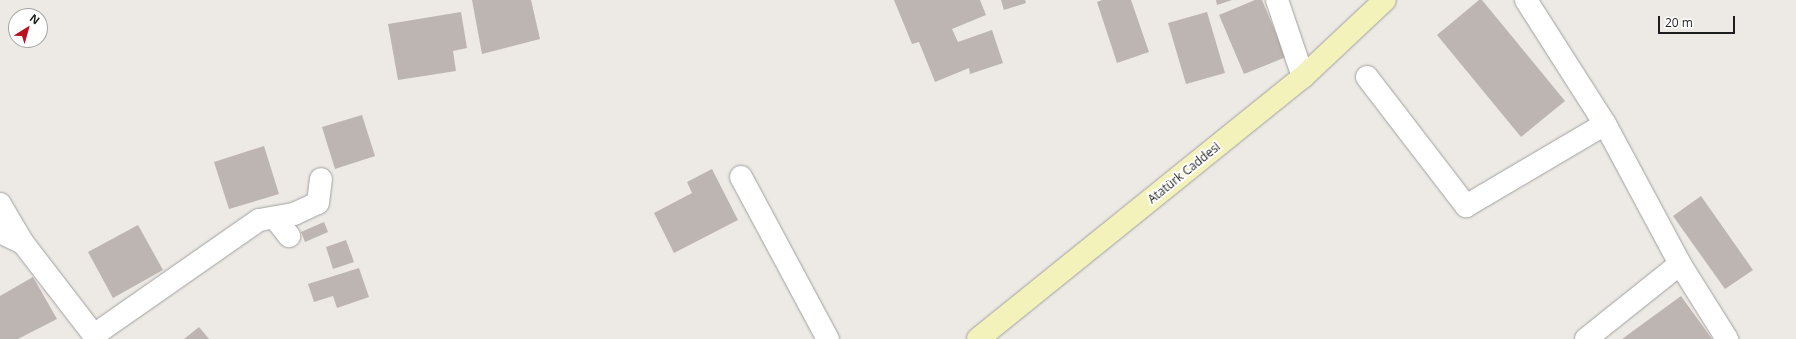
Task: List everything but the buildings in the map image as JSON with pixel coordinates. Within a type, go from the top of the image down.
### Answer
[{"type":"street","points":[[1277,0],[1303,77]]},
{"type":"street","name":"Atatürk Caddesi","points":[[978,339],[1303,77],[1385,0]]},
{"type":"street","points":[[1526,0],[1605,124],[1680,264],[1727,339]]},
{"type":"street","points":[[1367,77],[1466,206],[1605,124]]},
{"type":"street","points":[[741,177],[828,339]]},
{"type":"street","points":[[0,204],[23,243],[95,337],[260,220],[294,214],[318,203],[321,179]]},
{"type":"street","points":[[275,218],[289,236]]},
{"type":"street","points":[[0,232],[23,243]]},
{"type":"street","points":[[1586,339],[1680,264]]}]
